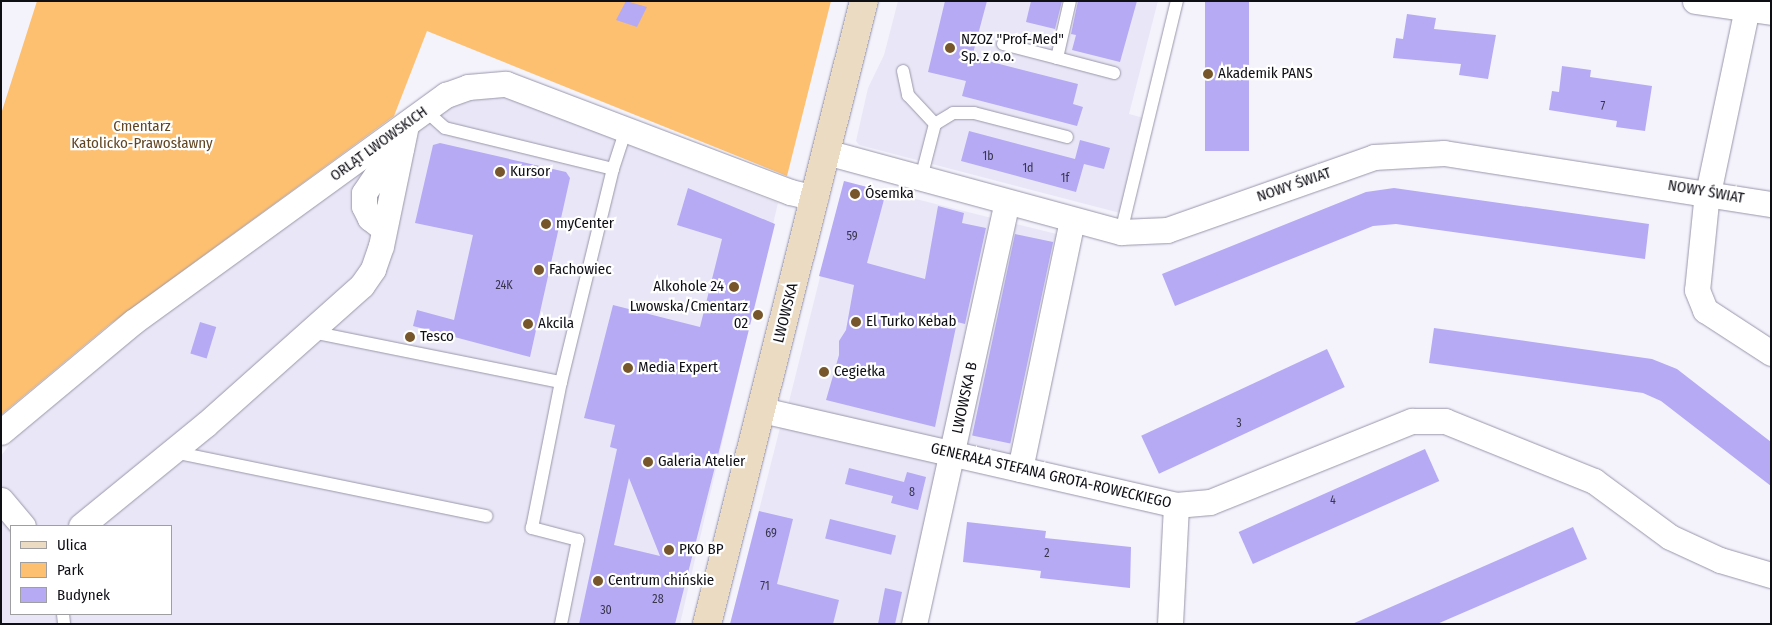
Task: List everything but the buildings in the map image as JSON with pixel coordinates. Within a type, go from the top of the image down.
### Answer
[{"type":"main road","name":"LWOWSKA","points":[[707,624],[864,1]]},
{"type":"street","points":[[1695,1],[1771,12]]},
{"type":"street","points":[[1746,8],[1708,192],[1697,290],[1705,310],[1771,353]]},
{"type":"street","name":"ORLĄT LWOWSKICH","points":[[1,432],[133,322],[411,128],[446,95],[468,87],[506,84],[790,192],[815,198]]},
{"type":"street","points":[[82,525],[312,332],[362,285],[373,269],[411,128]]},
{"type":"street","name":"NOWY ŚWIAT","points":[[826,152],[1121,232],[1167,230],[1382,157],[1444,153],[1708,192],[1771,204]]},
{"type":"street","name":"LWOWSKA B","points":[[914,624],[1007,202]]},
{"type":"street","points":[[1020,469],[1072,220]]},
{"type":"street","name":"GENERAŁA STEFANA GROTA-ROWECKIEGO","points":[[762,410],[1176,505],[1210,502],[1412,421],[1445,421],[1594,481],[1670,537],[1720,560],[1771,575]]},
{"type":"street","points":[[1,500],[22,525]]},
{"type":"street","points":[[1170,624],[1176,505]]},
{"type":"lane","points":[[1057,58],[1070,1]]},
{"type":"lane","points":[[1121,232],[1177,1]]},
{"type":"lane","points":[[1003,44],[1114,73]]},
{"type":"lane","points":[[903,70],[908,95],[935,124]]},
{"type":"lane","points":[[921,178],[935,124],[953,113],[974,113],[1067,137]]},
{"type":"lane","points":[[411,128],[446,128],[613,169]]},
{"type":"lane","points":[[561,624],[578,540],[532,528],[561,382],[613,169],[626,129]]},
{"type":"lane","points":[[312,332],[561,382]]},
{"type":"lane","points":[[172,451],[487,516]]},
{"type":"shaded area","points":[[898,1],[1158,1],[1129,114],[1144,118],[1120,213],[859,145],[856,141],[868,88],[884,55]]},
{"type":"shaded area","points":[[484,88],[778,203],[680,624],[1,624],[1,456],[31,416],[121,340],[463,95]]},
{"type":"shaded area","points":[[844,181],[1070,237],[1013,464],[787,408]]},
{"type":"shaded area","points":[[781,424],[956,462],[920,624],[730,624]]},
{"type":"green space","name":"Cmentarz Katolicko-Prawosławny","points":[[37,1],[831,1],[787,176],[427,31],[394,116],[109,325],[1,415],[1,114]]},
{"type":"place","name":"NZOZ \"Prof-Med\" Sp. z o.o.","points":[[950,48]]},
{"type":"place","name":"Akademik PANS","points":[[1208,74]]},
{"type":"place","name":"Kursor","points":[[500,172]]},
{"type":"place","name":"Ósemka","points":[[855,194]]},
{"type":"place","name":"myCenter","points":[[546,224]]},
{"type":"place","name":"Fachowiec","points":[[539,270]]},
{"type":"place","name":"Alkohole 24","points":[[734,287]]},
{"type":"place","name":"Lwowska/Cmentarz 02","points":[[758,315]]},
{"type":"place","name":"El Turko Kebab","points":[[856,322]]},
{"type":"place","name":"Akcila","points":[[528,324]]},
{"type":"place","name":"Tesco","points":[[410,337]]},
{"type":"place","name":"Media Expert","points":[[628,368]]},
{"type":"place","name":"Cegiełka","points":[[824,372]]},
{"type":"place","name":"Galeria Atelier","points":[[648,462]]},
{"type":"place","name":"PKO BP","points":[[669,550]]},
{"type":"place","name":"Centrum chińskie","points":[[598,581]]}]
